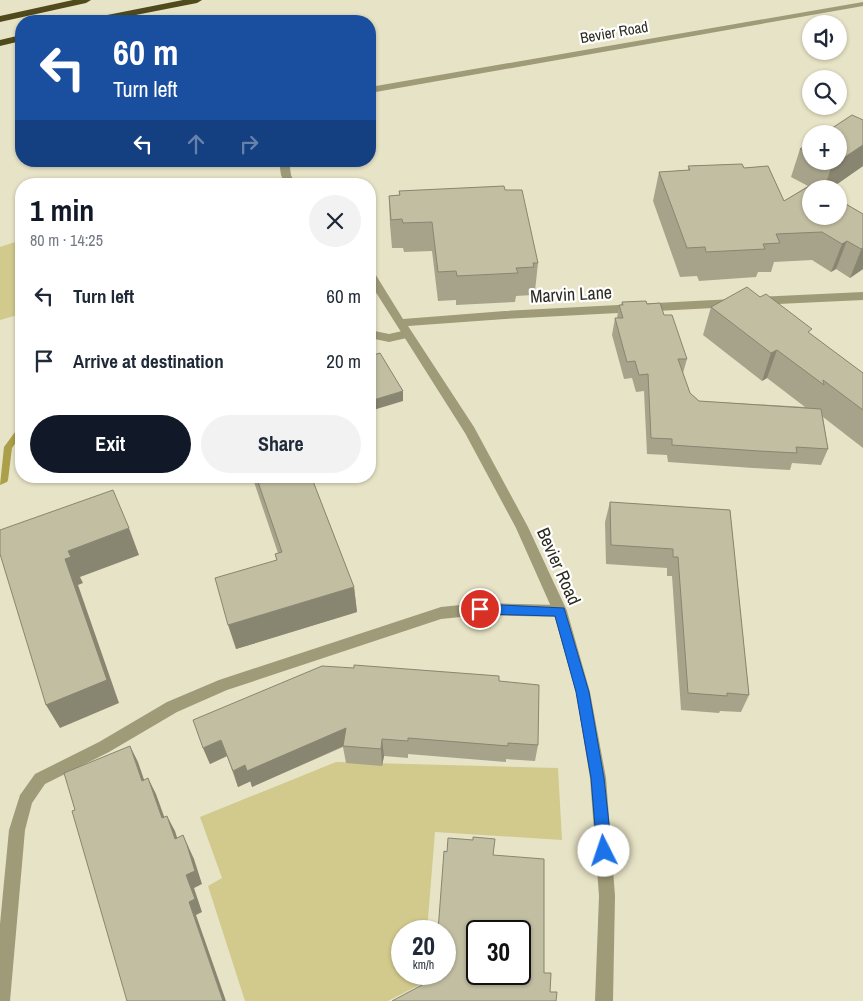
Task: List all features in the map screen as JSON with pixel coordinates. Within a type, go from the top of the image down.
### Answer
[{"type":"highway","points":[[18,15],[86,0]]},
{"type":"highway","points":[[122,15],[197,0]]},
{"type":"highway","points":[[0,19],[15,16]]},
{"type":"highway","points":[[0,43],[15,39]]},
{"type":"street","name":"Bevier Road","points":[[376,89],[863,4]]},
{"type":"street","name":"Bevier Road","points":[[376,284],[470,430],[526,536],[560,611],[582,692],[598,778],[607,896],[604,1001]]},
{"type":"street","name":"Marvin Lane","points":[[376,335],[389,338],[404,329],[505,315],[863,296]]},
{"type":"street","points":[[1,1001],[17,830],[25,800],[40,779],[104,747],[172,707],[224,685],[441,613],[480,609],[560,611]]},
{"type":"shaded area","points":[[15,242],[15,316],[0,320],[0,247]]},
{"type":"shaded area","points":[[336,762],[558,768],[562,840],[435,832],[428,920],[391,920],[391,985],[419,985],[388,1001],[245,1001],[208,886],[222,878],[200,817]]},
{"type":"building","points":[[852,115],[863,120],[863,145],[847,156],[847,125],[837,125]]},
{"type":"building","points":[[742,164],[744,168],[768,166],[784,201],[802,190],[802,225],[847,225],[847,205],[863,214],[863,248],[861,249],[847,241],[842,244],[822,232],[776,234],[780,243],[763,244],[765,249],[706,252],[705,247],[687,248],[659,172],[690,170],[688,166]]},
{"type":"building","points":[[504,186],[505,190],[522,190],[538,263],[533,263],[534,267],[516,268],[518,273],[457,276],[456,271],[438,272],[432,222],[403,223],[402,219],[391,220],[389,196],[400,195],[399,191]]},
{"type":"building","points":[[747,287],[760,297],[766,294],[812,329],[808,332],[863,373],[863,410],[823,380],[824,385],[777,350],[771,353],[711,307]]},
{"type":"building","points":[[646,301],[647,304],[660,303],[664,315],[672,315],[687,359],[678,359],[690,393],[699,401],[821,409],[828,449],[796,447],[797,453],[759,451],[672,445],[672,439],[651,438],[648,374],[639,375],[635,361],[627,362],[615,318],[623,318],[619,305],[623,305],[622,302]]},
{"type":"building","points":[[380,353],[403,391],[376,399],[376,354]]},
{"type":"building","points":[[258,483],[314,483],[354,587],[228,625],[215,578],[277,560],[275,554],[282,552]]},
{"type":"building","points":[[113,490],[129,528],[68,551],[71,557],[65,559],[107,680],[46,705],[0,554],[0,530]]},
{"type":"building","points":[[610,502],[730,510],[749,695],[727,693],[727,696],[688,693],[678,557],[673,557],[673,549],[611,545]]},
{"type":"building","points":[[354,665],[499,676],[499,681],[539,685],[538,745],[508,743],[508,746],[408,738],[408,741],[382,739],[381,749],[343,746],[346,728],[247,771],[245,765],[233,771],[221,740],[203,748],[193,720],[322,666],[354,668]]},
{"type":"building","points":[[130,746],[142,781],[148,778],[162,818],[167,816],[175,839],[183,835],[187,845],[195,871],[186,875],[195,899],[189,902],[223,1001],[127,1001],[72,811],[75,810],[64,773]]},
{"type":"building","points":[[473,837],[495,839],[493,855],[544,859],[544,973],[551,973],[550,992],[557,992],[556,1001],[392,1001],[422,985],[456,985],[456,920],[439,920],[444,851],[447,852],[448,838],[473,840]]},
{"type":"waterway","points":[[0,482],[4,480],[8,447],[15,438]]},
{"type":"route","points":[[480,609],[560,611],[582,692],[598,778],[604,851]]}]
